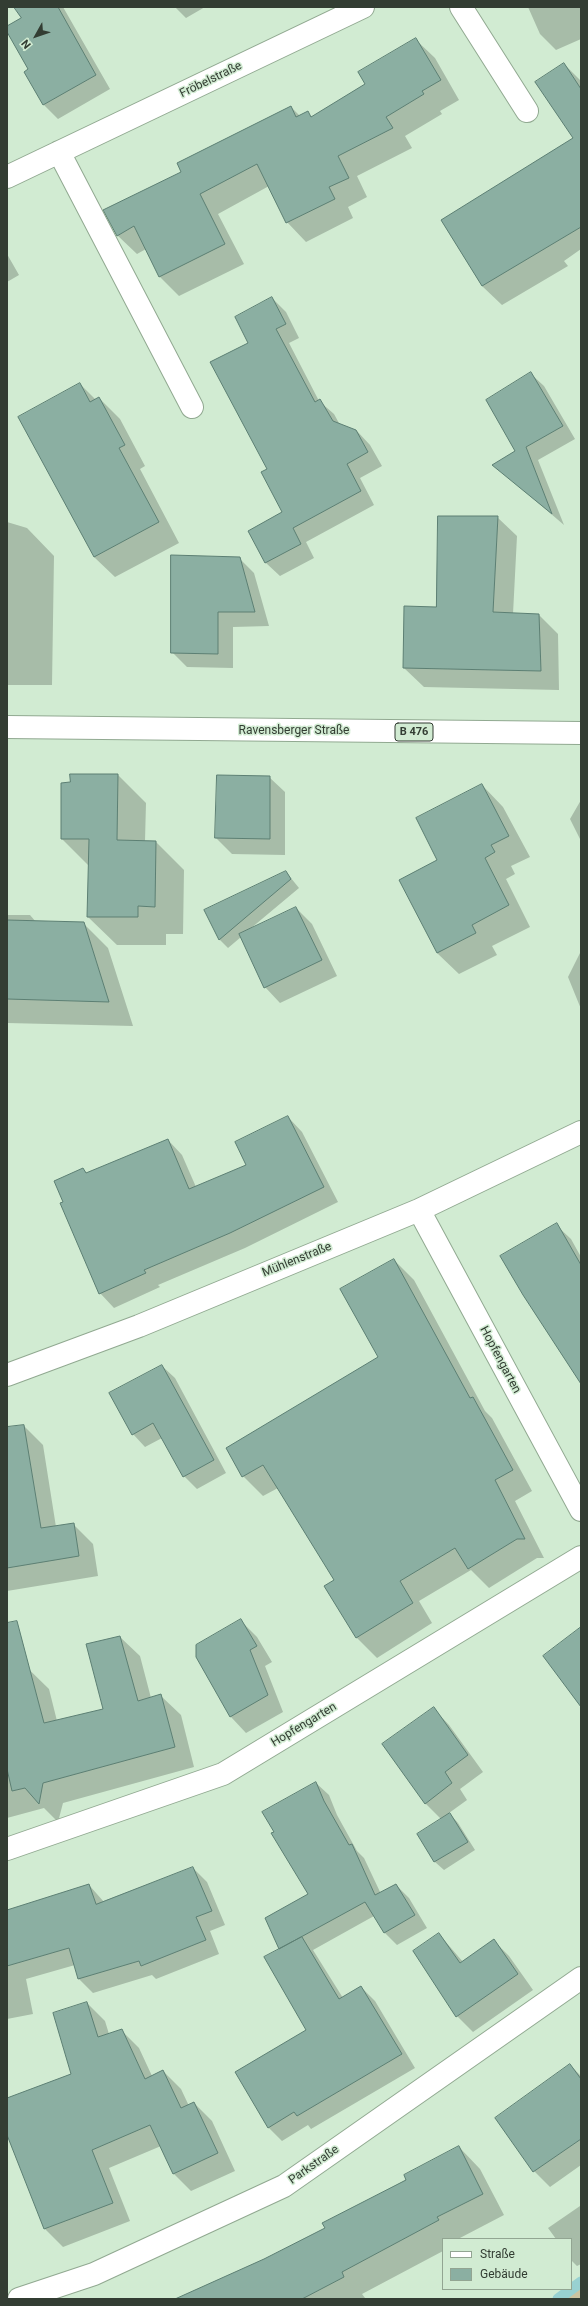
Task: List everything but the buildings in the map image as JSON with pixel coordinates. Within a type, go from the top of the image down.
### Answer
[{"type":"street","name":"Fröbelstraße","points":[[7,177],[363,7]]},
{"type":"street","points":[[461,7],[527,111]]},
{"type":"street","points":[[59,152],[192,407]]},
{"type":"street","name":"Ravensberger Straße","points":[[7,727],[581,733]]},
{"type":"street","name":"Mühlenstraße","points":[[7,1375],[138,1326],[419,1210],[581,1132]]},
{"type":"street","name":"Hopfengarten","points":[[419,1210],[581,1510]]},
{"type":"street","name":"Hopfengarten","points":[[7,1849],[223,1774],[581,1557]]},
{"type":"street","name":"Parkstraße","points":[[19,2299],[94,2274],[284,2186],[581,1978]]},
{"type":"shaded area","points":[[581,2282],[581,2299],[558,2299],[572,2290]]},
{"type":"waterway","points":[[572,2289],[581,2282]]},
{"type":"waterway","points":[[558,2299],[570,2290]]}]
